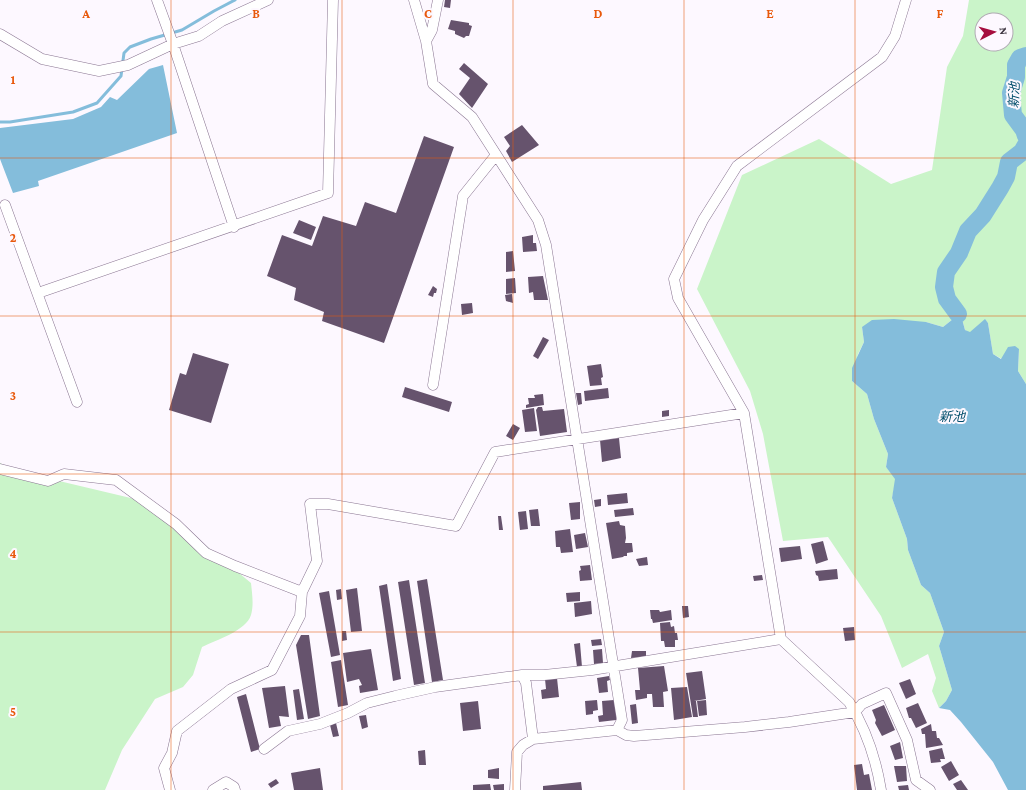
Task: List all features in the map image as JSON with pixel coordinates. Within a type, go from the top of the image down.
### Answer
[{"type":"street","points":[[157,0],[234,226]]},
{"type":"street","points":[[0,34],[42,59],[99,71],[128,65],[173,44],[199,36],[222,21],[268,0]]},
{"type":"street","points":[[38,293],[328,193],[333,0]]},
{"type":"street","points":[[414,0],[426,41],[433,84],[472,117],[538,220],[546,245],[622,720],[617,730]]},
{"type":"street","points":[[426,41],[432,30],[438,0]]},
{"type":"street","points":[[881,790],[875,758],[850,702],[781,639],[744,413],[678,298],[674,279],[703,220],[737,166],[882,57],[895,36],[906,0]]},
{"type":"street","points":[[433,385],[463,196],[496,155]]},
{"type":"street","points":[[5,205],[77,402]]},
{"type":"street","points":[[170,790],[164,768],[172,753],[177,731],[232,689],[272,670],[300,616],[302,592],[317,561],[310,504],[328,504],[456,526],[495,452],[744,413]]},
{"type":"street","points":[[0,469],[48,481],[64,474],[116,480],[176,524],[206,553],[234,566],[302,592]]},
{"type":"street","points":[[264,749],[288,731],[320,724],[348,713],[371,701],[435,688],[522,675],[544,675],[614,666],[781,639]]},
{"type":"street","points":[[522,675],[526,683],[533,739]]},
{"type":"street","points":[[515,790],[517,752],[523,745],[533,739],[617,730],[626,734],[642,735],[753,726],[855,712],[862,704],[886,693],[908,740],[916,780],[930,790]]},
{"type":"street","points":[[213,790],[226,782],[234,787],[235,790]]},
{"type":"green space","points":[[969,0],[1026,0],[1026,384],[1018,371],[1019,349],[1002,359],[993,354],[988,323],[985,320],[970,333],[965,330],[959,308],[953,319],[943,327],[926,322],[862,327],[864,342],[858,354],[852,381],[867,394],[874,419],[888,454],[886,467],[896,479],[892,498],[907,539],[908,550],[921,585],[930,593],[944,632],[939,646],[952,690],[946,701],[939,708],[932,691],[936,678],[928,654],[902,668],[881,616],[828,537],[783,541],[763,434],[750,391],[697,289],[742,175],[819,139],[891,184],[932,170],[947,67],[963,36]]},
{"type":"green space","points":[[0,463],[17,471],[156,504],[251,583],[252,607],[251,615],[248,621],[237,630],[202,647],[193,675],[183,687],[155,699],[122,750],[105,790],[0,790]]},
{"type":"water","points":[[163,65],[177,133],[38,181],[39,186],[13,193],[0,159],[0,128],[73,119],[101,107],[110,97],[117,100],[149,69]]},
{"type":"water","name":"新池","points":[[950,292],[959,308],[965,330],[970,332],[985,319],[988,323],[993,354],[1001,359],[1008,347],[1015,346],[1019,349],[1018,371],[1026,384],[1026,790],[1008,790],[993,762],[961,722],[950,710],[939,708],[946,701],[952,690],[939,646],[944,632],[930,593],[921,585],[908,550],[907,539],[892,498],[895,479],[886,467],[888,454],[874,419],[867,394],[852,381],[852,368],[864,342],[862,327],[872,320],[894,319],[926,322],[943,327],[953,319],[941,295]]},
{"type":"building","points":[[445,0],[451,0],[450,8],[444,7]]},
{"type":"building","points":[[451,20],[469,23],[469,25],[472,26],[469,36],[464,38],[455,34],[455,31],[448,29]]},
{"type":"building","points":[[464,63],[488,84],[472,108],[459,94],[470,78],[459,69]]},
{"type":"building","points":[[522,125],[539,145],[512,162],[506,151],[510,146],[504,137]]},
{"type":"building","points":[[424,136],[454,147],[384,343],[322,321],[324,312],[294,300],[296,288],[267,276],[282,235],[312,246],[323,216],[356,226],[365,202],[396,213]]},
{"type":"building","points":[[299,220],[316,227],[311,240],[293,233]]},
{"type":"building","points":[[533,235],[533,243],[536,243],[537,251],[523,252],[522,237]]},
{"type":"building","points":[[513,251],[515,271],[506,272],[506,252]]},
{"type":"building","points":[[543,276],[548,300],[534,300],[533,292],[529,293],[528,277]]},
{"type":"building","points":[[515,278],[516,293],[506,294],[506,279]]},
{"type":"building","points":[[433,286],[437,289],[433,297],[428,295]]},
{"type":"building","points":[[512,294],[513,303],[506,301],[505,295]]},
{"type":"building","points":[[472,303],[473,313],[462,315],[461,304]]},
{"type":"building","points":[[543,337],[549,340],[538,359],[533,356]]},
{"type":"building","points":[[193,353],[229,364],[211,423],[169,410],[180,373],[186,375]]},
{"type":"building","points":[[601,364],[603,377],[601,378],[602,385],[590,386],[587,366]]},
{"type":"building","points":[[405,387],[452,402],[449,412],[402,397]]},
{"type":"building","points":[[608,388],[609,398],[585,401],[584,391]]},
{"type":"building","points":[[576,393],[581,393],[582,404],[578,405]]},
{"type":"building","points":[[543,394],[544,405],[526,408],[526,405],[529,404],[528,398],[535,398],[534,395]]},
{"type":"building","points":[[538,407],[542,407],[543,411],[564,409],[567,432],[540,436],[536,410]]},
{"type":"building","points":[[534,408],[537,431],[525,432],[522,410]]},
{"type":"building","points":[[669,410],[669,416],[662,417],[662,411]]},
{"type":"building","points":[[513,424],[520,428],[513,440],[506,436]]},
{"type":"building","points":[[619,438],[621,458],[602,462],[600,440]]},
{"type":"building","points":[[627,493],[628,503],[608,505],[607,495]]},
{"type":"building","points":[[601,499],[601,506],[595,507],[594,500]]},
{"type":"building","points":[[580,502],[580,519],[571,520],[569,503]]},
{"type":"building","points":[[633,508],[634,515],[615,517],[614,510]]},
{"type":"building","points":[[538,509],[540,526],[531,526],[529,510]]},
{"type":"building","points":[[526,511],[528,529],[520,530],[518,512]]},
{"type":"building","points":[[498,516],[501,516],[503,530],[499,530]]},
{"type":"building","points":[[619,521],[620,525],[625,526],[625,543],[632,543],[633,552],[627,553],[627,556],[612,559],[606,523]]},
{"type":"building","points":[[570,529],[573,552],[561,553],[560,547],[556,547],[555,531]]},
{"type":"building","points":[[585,533],[588,547],[576,549],[574,535]]},
{"type":"building","points":[[823,541],[828,560],[816,564],[811,544]]},
{"type":"building","points":[[800,546],[802,559],[781,562],[779,548]]},
{"type":"building","points":[[647,557],[648,565],[639,566],[636,559]]},
{"type":"building","points":[[590,565],[592,580],[580,581],[580,566]]},
{"type":"building","points":[[837,569],[838,579],[819,581],[815,571]]},
{"type":"building","points":[[762,575],[763,580],[754,581],[753,576]]},
{"type":"building","points":[[427,579],[443,680],[432,682],[417,581]]},
{"type":"building","points":[[409,580],[425,683],[414,685],[398,582]]},
{"type":"building","points":[[387,584],[401,679],[393,681],[379,586]]},
{"type":"building","points":[[357,588],[362,631],[351,632],[346,590]]},
{"type":"building","points":[[341,589],[342,599],[337,600],[336,590]]},
{"type":"building","points":[[329,591],[340,655],[331,657],[319,593]]},
{"type":"building","points":[[580,592],[580,601],[567,602],[566,593]]},
{"type":"building","points":[[591,601],[592,614],[575,617],[574,603]]},
{"type":"building","points":[[682,606],[688,606],[689,617],[683,618]]},
{"type":"building","points":[[650,610],[659,610],[660,612],[671,610],[672,620],[653,623]]},
{"type":"building","points":[[670,622],[671,627],[674,626],[678,640],[675,640],[675,647],[665,647],[664,641],[661,641],[660,623]]},
{"type":"building","points":[[854,627],[855,640],[845,641],[843,628]]},
{"type":"building","points":[[342,631],[346,631],[347,640],[342,641]]},
{"type":"building","points":[[301,635],[309,635],[320,716],[308,719],[296,645]]},
{"type":"building","points":[[601,639],[602,645],[592,646],[591,640]]},
{"type":"building","points":[[580,643],[582,667],[577,667],[574,644]]},
{"type":"building","points":[[371,649],[378,690],[360,693],[359,686],[362,685],[359,679],[347,682],[343,653]]},
{"type":"building","points":[[602,649],[603,663],[594,664],[593,650]]},
{"type":"building","points":[[632,651],[646,651],[646,657],[631,658]]},
{"type":"building","points":[[341,660],[348,705],[338,707],[331,662]]},
{"type":"building","points":[[664,666],[668,691],[663,692],[664,707],[653,707],[652,694],[647,694],[647,698],[636,700],[635,690],[640,690],[638,668]]},
{"type":"building","points":[[702,671],[706,699],[694,701],[696,701],[698,717],[693,717],[686,673]]},
{"type":"building","points":[[609,676],[610,680],[607,681],[608,692],[599,693],[597,678]]},
{"type":"building","points":[[557,678],[559,697],[542,699],[541,690],[546,689],[545,679]]},
{"type":"building","points":[[910,679],[916,694],[906,699],[899,683]]},
{"type":"building","points":[[285,686],[289,717],[279,716],[281,726],[269,728],[262,688]]},
{"type":"building","points":[[687,687],[692,717],[674,720],[671,688]]},
{"type":"building","points":[[299,689],[304,719],[297,720],[293,690]]},
{"type":"building","points":[[246,694],[260,749],[251,752],[237,697]]},
{"type":"building","points":[[597,700],[598,710],[593,711],[593,714],[586,715],[585,701]]},
{"type":"building","points":[[614,700],[617,716],[616,720],[599,722],[598,716],[603,715],[602,701]]},
{"type":"building","points":[[706,700],[707,715],[699,716],[697,701]]},
{"type":"building","points":[[478,701],[481,729],[463,731],[460,703]]},
{"type":"building","points":[[918,703],[927,723],[916,728],[911,718],[909,718],[906,708]]},
{"type":"building","points":[[636,704],[638,723],[632,724],[630,705]]},
{"type":"building","points":[[884,705],[895,730],[882,736],[875,723],[876,720],[872,710]]},
{"type":"building","points":[[366,715],[368,727],[362,729],[359,716]]},
{"type":"building","points":[[336,723],[339,736],[333,737],[330,725]]},
{"type":"building","points":[[931,724],[932,731],[936,731],[937,738],[939,738],[943,745],[926,748],[925,734],[922,734],[921,729]]},
{"type":"building","points":[[900,742],[903,758],[895,760],[890,746]]},
{"type":"building","points":[[942,748],[945,759],[940,759],[941,762],[931,763],[929,751]]},
{"type":"building","points":[[425,750],[426,765],[419,765],[418,751]]},
{"type":"building","points":[[951,761],[959,775],[949,781],[941,767]]},
{"type":"building","points":[[862,764],[864,775],[869,774],[872,790],[857,790],[854,765]]},
{"type":"building","points":[[894,766],[906,766],[907,781],[897,782]]},
{"type":"building","points":[[320,768],[323,790],[294,790],[291,773]]},
{"type":"building","points":[[499,768],[499,779],[488,778],[488,770]]},
{"type":"building","points":[[276,779],[279,783],[271,788],[268,784]]},
{"type":"building","points":[[961,780],[968,790],[957,790],[953,784]]},
{"type":"building","points":[[581,782],[582,790],[543,790],[543,786]]},
{"type":"building","points":[[490,784],[491,790],[473,790],[473,785]]},
{"type":"building","points":[[504,784],[504,790],[494,790],[493,785]]},
{"type":"building","points":[[908,785],[909,790],[899,790],[898,786]]},
{"type":"waterway","points":[[0,122],[10,122],[73,112],[97,103],[121,76],[124,53],[130,47],[182,30],[235,0]]},
{"type":"waterway","name":"新池","points":[[1026,56],[1020,58],[1016,65],[1016,77],[1011,93],[1013,115],[1024,130],[1026,136]]},
{"type":"waterway","name":"新池","points":[[958,314],[947,299],[944,287],[946,272],[959,253],[968,231],[983,215],[1000,188],[1006,177],[1009,162],[1022,152],[1026,145]]}]
